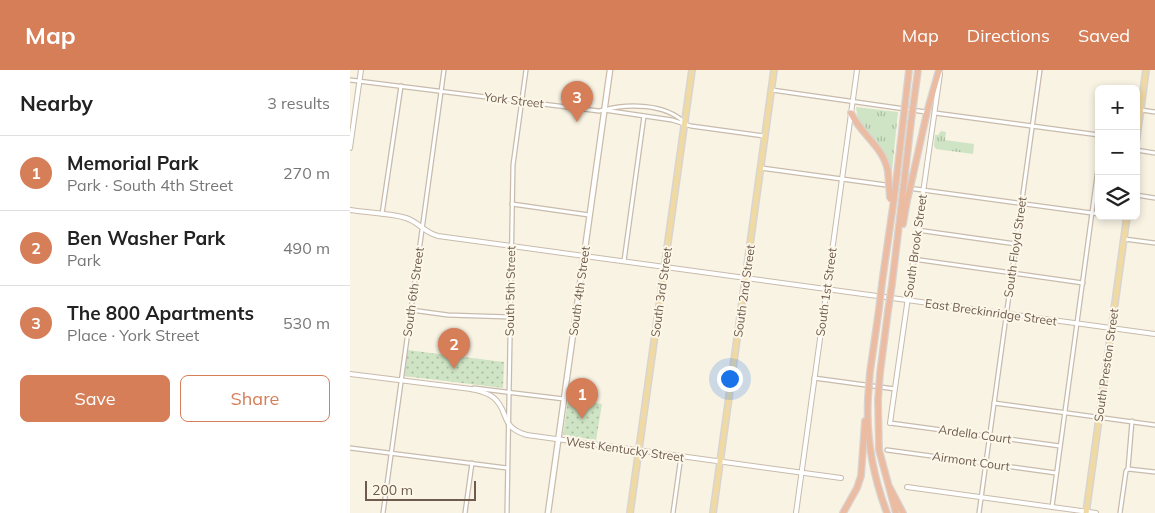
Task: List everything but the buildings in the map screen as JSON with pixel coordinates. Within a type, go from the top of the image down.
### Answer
[{"type":"highway","points":[[844,512],[860,479],[866,440],[870,372],[909,70]]},
{"type":"highway","points":[[905,201],[905,174],[918,70]]},
{"type":"highway","points":[[903,513],[886,481],[878,439],[880,373],[894,260],[905,201],[939,70]]},
{"type":"highway","points":[[851,112],[856,124],[880,152],[888,172],[892,199]]},
{"type":"highway","points":[[866,440],[887,513]]},
{"type":"highway","points":[[891,493],[896,513]]},
{"type":"main road","name":"South 4th Street","points":[[548,513],[610,70]]},
{"type":"main road","name":"South 3rd Street","points":[[630,513],[692,70]]},
{"type":"main road","name":"South 2nd Street","points":[[713,513],[774,70]]},
{"type":"main road","points":[[1138,130],[1146,70]]},
{"type":"main road","name":"South Preston Street","points":[[1086,512],[1126,220]]},
{"type":"street","points":[[350,148],[351,128],[361,70]]},
{"type":"street","name":"South 6th Street","points":[[383,513],[444,70]]},
{"type":"street","name":"South 5th Street","points":[[507,513],[513,165],[526,70]]},
{"type":"street","name":"South 1st Street","points":[[796,513],[857,70]]},
{"type":"street","name":"South Brook Street","points":[[890,423],[935,113],[939,70]]},
{"type":"street","name":"South Floyd Street","points":[[979,513],[1040,70]]},
{"type":"street","name":"York Street","points":[[350,80],[598,111],[604,110],[684,122],[691,126],[765,136]]},
{"type":"street","points":[[382,214],[401,86]]},
{"type":"street","points":[[772,90],[927,112]]},
{"type":"street","points":[[604,110],[624,105],[658,109],[675,114],[684,122]]},
{"type":"street","points":[[1141,110],[1155,112]]},
{"type":"street","points":[[935,113],[1095,134]]},
{"type":"street","points":[[624,261],[644,116]]},
{"type":"street","points":[[1140,150],[1155,152]]},
{"type":"street","points":[[761,168],[1095,213]]},
{"type":"street","points":[[1052,507],[1097,175]]},
{"type":"street","points":[[1140,196],[1155,198]]},
{"type":"street","points":[[512,204],[589,214]]},
{"type":"street","name":"East Breckinridge Street","points":[[350,210],[407,218],[426,232],[438,236],[1155,334]]},
{"type":"street","points":[[917,230],[1016,244]]},
{"type":"street","points":[[1124,239],[1155,243]]},
{"type":"street","points":[[913,259],[1083,283]]},
{"type":"street","points":[[411,310],[448,315],[510,316]]},
{"type":"street","points":[[350,374],[564,399]]},
{"type":"street","points":[[814,378],[895,389]]},
{"type":"street","points":[[471,389],[489,394],[495,399],[508,424]]},
{"type":"street","points":[[994,403],[1155,425]]},
{"type":"street","points":[[1120,513],[1126,471],[1128,469],[1132,422]]},
{"type":"street","name":"Ardella Court","points":[[890,423],[1060,446]]},
{"type":"street","name":"West Kentucky Street","points":[[508,424],[511,429],[521,434],[558,440],[841,478]]},
{"type":"street","points":[[350,448],[507,468]]},
{"type":"street","name":"Airmont Court","points":[[886,450],[1056,473]]},
{"type":"street","points":[[673,513],[681,456]]},
{"type":"street","points":[[465,513],[472,464]]},
{"type":"street","points":[[1128,469],[1155,472]]},
{"type":"street","points":[[907,487],[1096,513]]},
{"type":"green space","points":[[856,107],[898,112],[891,180],[890,171],[858,123]]},
{"type":"green space","points":[[941,131],[946,132],[945,140],[974,144],[973,154],[936,149],[934,146],[935,135],[938,135]]},
{"type":"green space","points":[[407,350],[504,362],[503,388],[404,376]]},
{"type":"green space","points":[[568,399],[602,404],[596,440],[563,435]]},
{"type":"place","name":"The 800 Apartments","points":[[577,122]]},
{"type":"place","name":"Ben Washer Park","points":[[454,369]]},
{"type":"place","name":"Memorial Park","points":[[582,419]]}]
